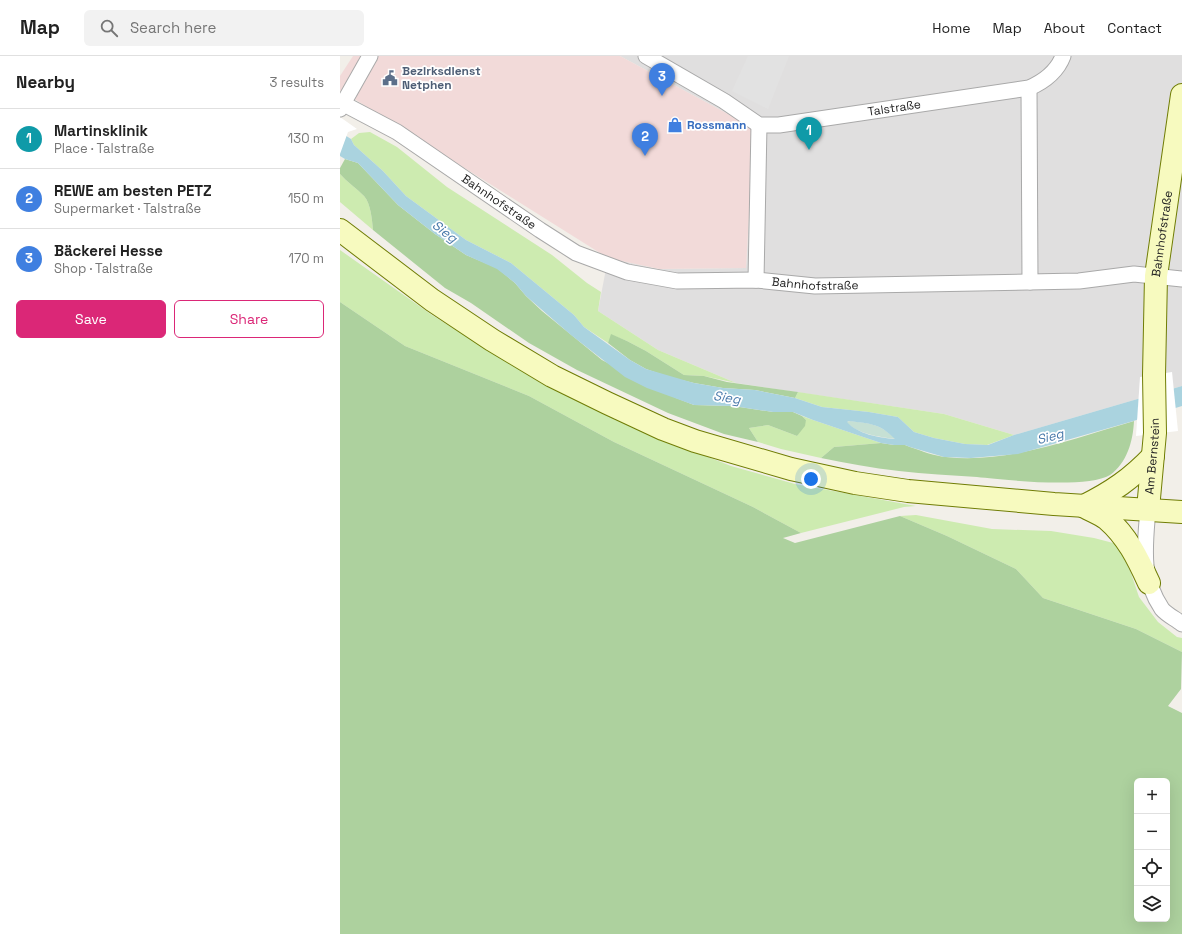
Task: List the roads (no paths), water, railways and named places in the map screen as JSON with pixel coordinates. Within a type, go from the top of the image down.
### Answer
[{"type":"main road","name":"Bahnhofstraße","points":[[1156,276],[1182,95]]},
{"type":"main road","points":[[340,230],[432,300],[492,340],[538,368],[663,429],[696,441],[791,469],[855,483],[908,491],[1054,504],[1182,512]]},
{"type":"main road","name":"Am Bernstein","points":[[1148,509],[1155,433],[1154,375],[1156,276]]},
{"type":"main road","points":[[1084,506],[1122,485],[1153,456]]},
{"type":"main road","points":[[1084,506],[1106,518],[1124,536],[1149,583]]},
{"type":"street","points":[[341,105],[370,56]]},
{"type":"street","points":[[646,56],[724,101],[759,125],[756,280]]},
{"type":"street","name":"Talstraße","points":[[759,125],[779,125],[1029,88],[1043,82],[1060,64],[1064,56]]},
{"type":"street","points":[[1029,88],[1030,282]]},
{"type":"street","name":"Bahnhofstraße","points":[[341,105],[397,132],[576,253],[628,272],[677,281],[756,280],[815,286],[1079,281],[1134,274],[1156,276]]},
{"type":"street","points":[[1156,276],[1182,279]]},
{"type":"street","name":"Am Bernstein","points":[[1148,509],[1144,556],[1149,583],[1163,610],[1182,624]]},
{"type":"water","name":"Sieg","points":[[340,132],[351,139],[354,145],[383,171],[406,196],[466,240],[511,263],[574,315],[584,327],[630,360],[646,369],[694,383],[723,388],[755,390],[795,398],[822,407],[898,417],[914,432],[934,438],[965,444],[988,445],[1014,435],[1182,386],[1182,406],[1018,454],[971,458],[944,457],[905,445],[881,443],[793,412],[773,412],[733,406],[694,405],[647,388],[625,377],[571,335],[526,296],[515,283],[497,269],[466,255],[435,234],[398,205],[358,163],[340,156]],"holes":[[[849,421],[874,425],[884,430],[895,439],[882,438],[857,430],[847,422]]]},
{"type":"place","name":"Bezirksdienst Netphen","points":[[390,78]]},
{"type":"place","name":"Bäckerei Hesse","points":[[662,96]]},
{"type":"place","name":"Rossmann","points":[[675,125]]},
{"type":"place","name":"Martinsklinik","points":[[809,150]]},
{"type":"place","name":"REWE am besten PETZ","points":[[645,156]]}]
